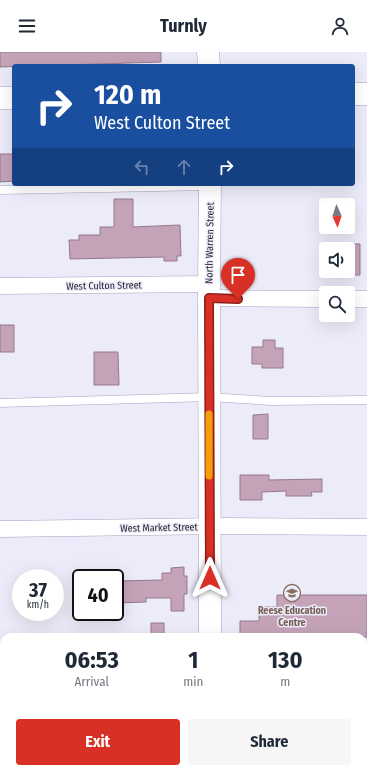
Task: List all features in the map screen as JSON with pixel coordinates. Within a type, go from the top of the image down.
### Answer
[{"type":"street","points":[[208,52],[209,64]]},
{"type":"street","points":[[355,94],[367,94]]},
{"type":"street","points":[[0,98],[12,98]]},
{"type":"street","name":"North Warren Street","points":[[210,186],[210,633]]},
{"type":"street","name":"West Culton Street","points":[[0,286],[209,291],[319,299]]},
{"type":"street","points":[[355,299],[367,299]]},
{"type":"street","name":"West Market Street","points":[[0,529],[367,527]]},
{"type":"lane","points":[[0,190],[168,186]]},
{"type":"lane","points":[[0,403],[209,396],[271,401],[367,400]]},
{"type":"building","points":[[0,52],[161,52],[161,62],[12,64],[12,67],[0,67]]},
{"type":"building","points":[[0,154],[12,154],[12,181],[0,182]]},
{"type":"building","points":[[114,199],[133,199],[133,227],[180,225],[181,256],[177,256],[177,261],[164,261],[164,257],[70,259],[69,240],[79,240],[79,235],[100,235],[100,227],[114,227]]},
{"type":"building","points":[[355,244],[360,244],[360,275],[355,275]]},
{"type":"building","points":[[0,325],[14,325],[14,352],[0,352]]},
{"type":"building","points":[[263,340],[275,340],[275,348],[283,348],[283,368],[262,368],[262,364],[252,364],[252,347],[263,347]]},
{"type":"building","points":[[94,352],[118,352],[119,385],[94,385]]},
{"type":"building","points":[[268,414],[268,439],[253,439],[253,415]]},
{"type":"building","points":[[240,475],[269,475],[269,480],[322,479],[322,492],[311,492],[312,496],[286,496],[286,491],[262,492],[262,500],[240,500]]},
{"type":"building","points":[[184,567],[184,576],[187,576],[187,594],[184,594],[184,611],[171,611],[171,598],[146,598],[146,602],[124,603],[124,581],[162,580],[162,573],[171,573],[171,568]]},
{"type":"building","points":[[277,595],[367,595],[367,633],[240,633],[240,621],[259,621],[259,607],[277,607]]},
{"type":"building","points":[[151,623],[164,623],[164,633],[151,633]]},
{"type":"slow traffic","points":[[209,414],[209,476]]},
{"type":"place","name":"Reese Education Centre","points":[[292,593]]},
{"type":"route","points":[[210,578],[209,298],[238,299]]}]
